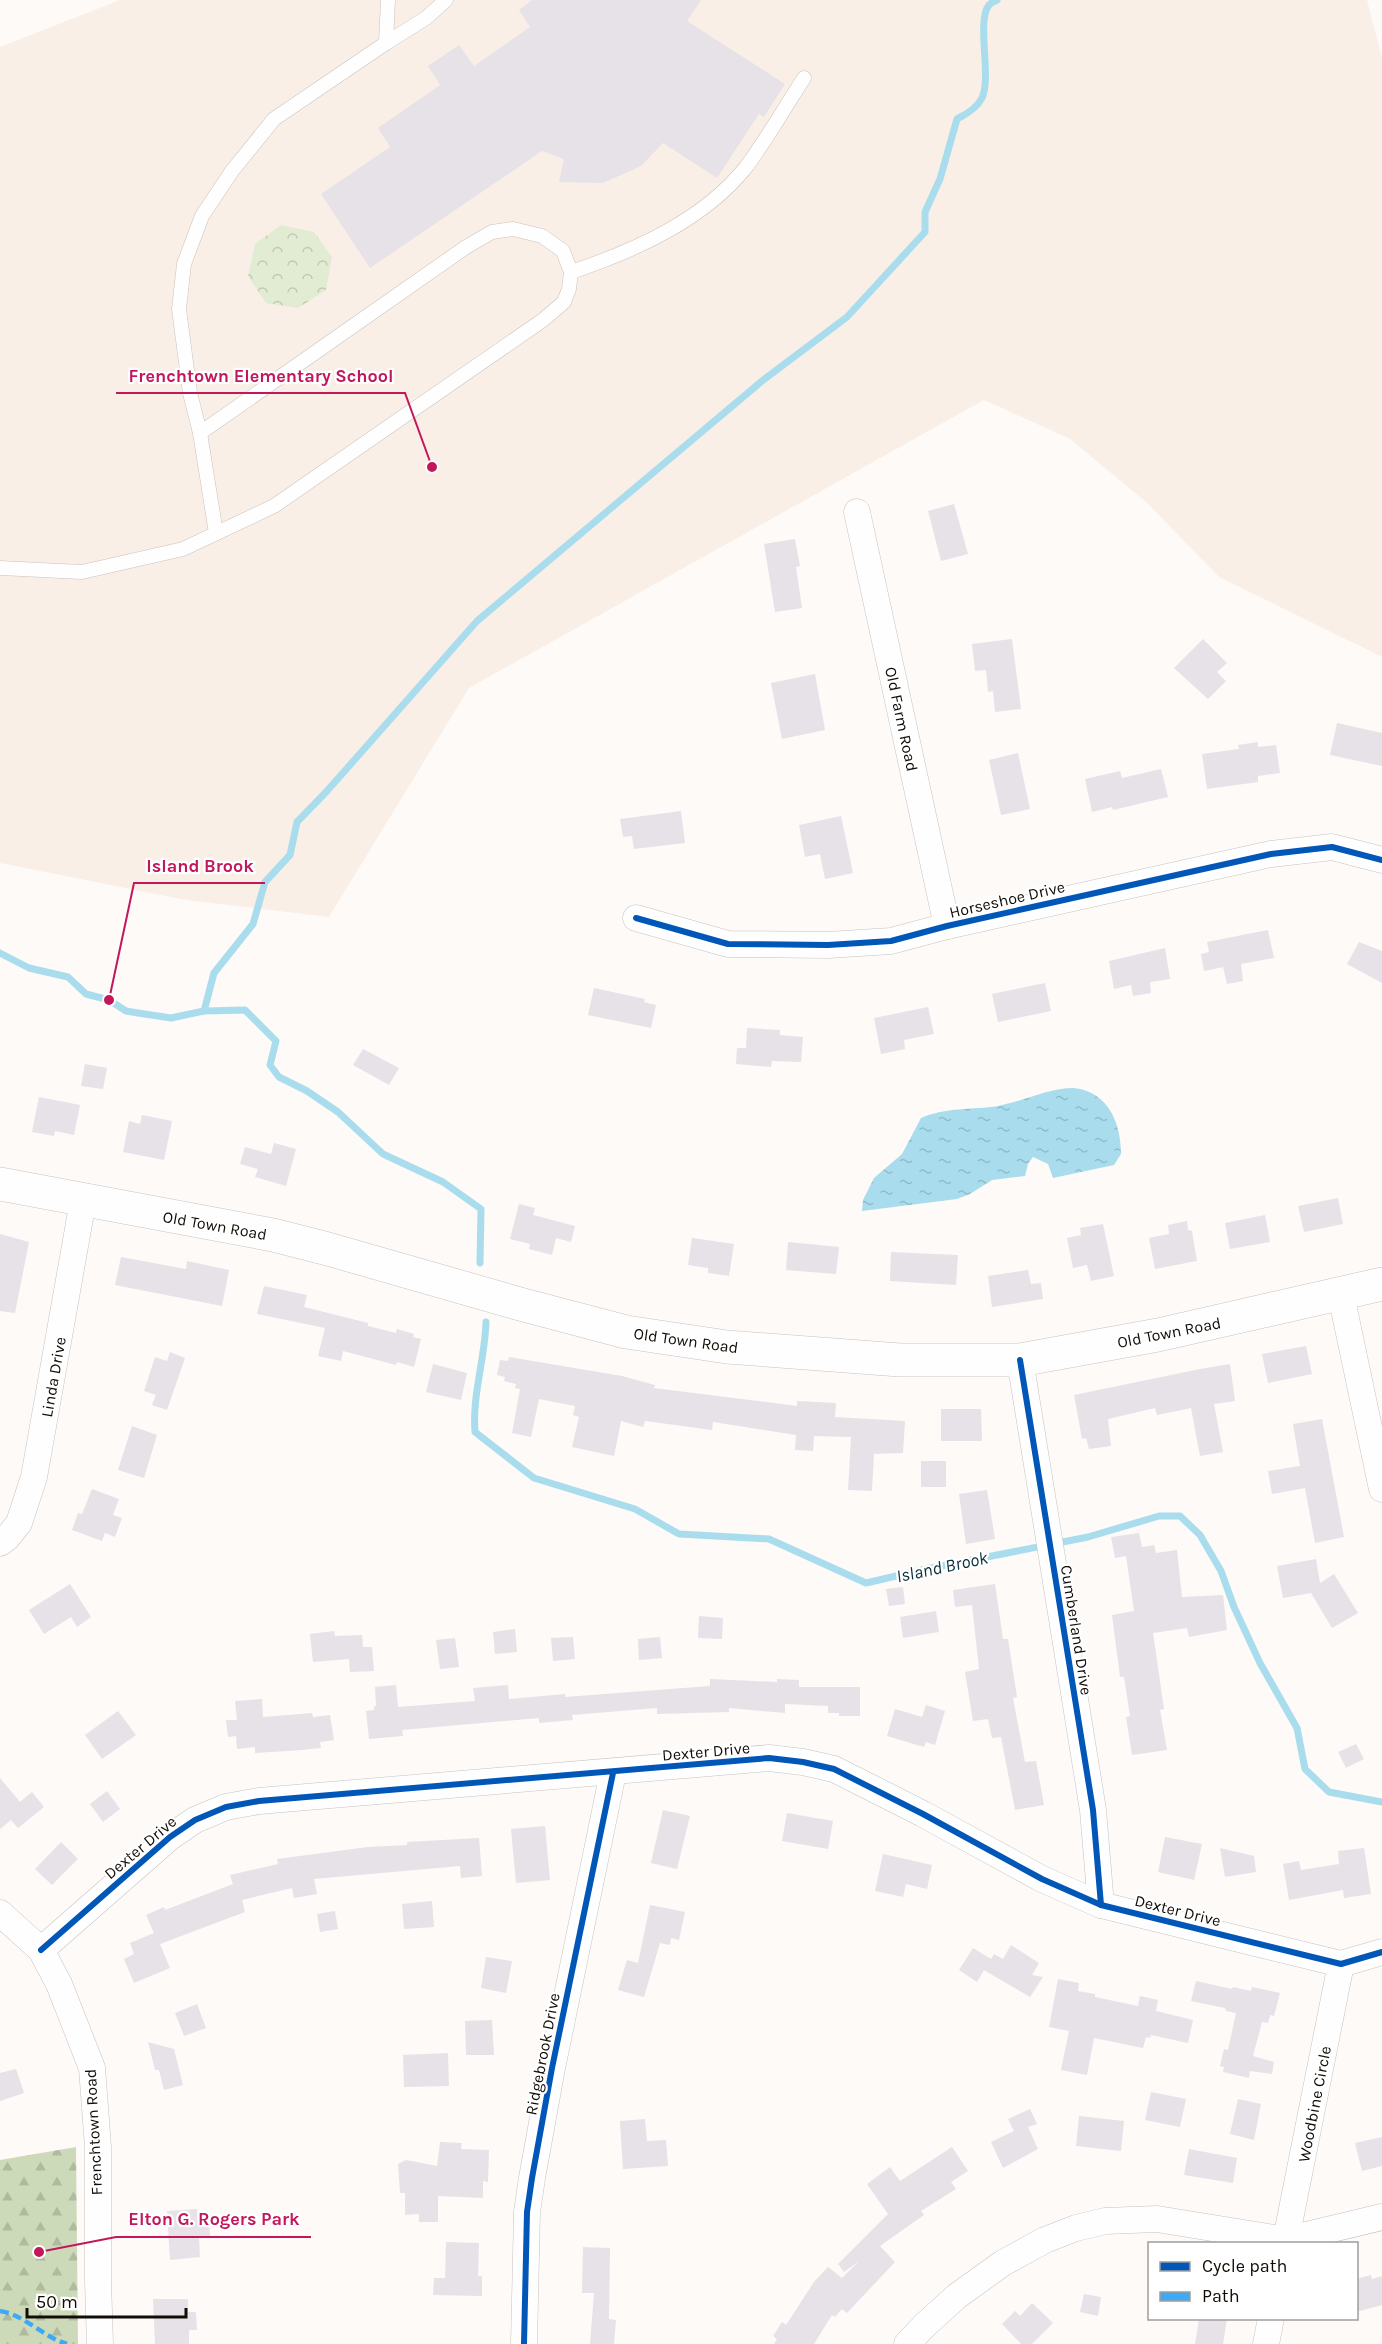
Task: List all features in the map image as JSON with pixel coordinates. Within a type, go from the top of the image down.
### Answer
[{"type":"main road","name":"Old Town Road","points":[[0,1184],[306,1243],[626,1332],[739,1348],[900,1360],[1020,1360],[1158,1335],[1382,1284]]},
{"type":"street","name":"Old Farm Road","points":[[857,512],[947,926]]},
{"type":"street","name":"Horseshoe Drive","points":[[636,918],[728,944],[828,945],[891,941],[947,926],[1271,854],[1332,847],[1382,860]]},
{"type":"street","name":"Linda Drive","points":[[0,1543],[8,1538],[19,1523],[34,1477],[83,1201]]},
{"type":"street","points":[[1341,1295],[1382,1489]]},
{"type":"street","name":"Cumberland Drive","points":[[1020,1360],[1093,1810],[1101,1905]]},
{"type":"street","name":"Dexter Drive","points":[[41,1950],[170,1837],[195,1820],[226,1807],[259,1801],[613,1773],[769,1758],[834,1769],[923,1814],[1042,1879],[1101,1905],[1341,1964]]},
{"type":"street","name":"Ridgebrook Drive","points":[[524,2344],[527,2212],[532,2178],[552,2068],[613,1773]]},
{"type":"street","name":"Frenchtown Road","points":[[0,1913],[41,1950],[59,1984],[92,2068],[98,2147],[100,2344]]},
{"type":"street","points":[[1341,1964],[1382,1952]]},
{"type":"street","name":"Woodbine Circle","points":[[1286,2242],[1341,1964]]},
{"type":"street","points":[[907,2344],[957,2296],[1003,2263],[1045,2240],[1076,2228],[1106,2221],[1157,2219],[1286,2242],[1382,2217]]},
{"type":"street","points":[[1266,2344],[1271,2320]]},
{"type":"lane","points":[[386,43],[388,0]]},
{"type":"lane","points":[[216,534],[200,433],[190,393],[179,309],[184,264],[202,216],[232,171],[274,119],[426,18],[446,0]]},
{"type":"lane","points":[[572,272],[648,241],[704,208],[745,168],[804,78]]},
{"type":"lane","points":[[0,568],[82,572],[183,549],[274,506],[543,320],[564,302],[572,272],[563,251],[542,236],[513,229],[492,232],[466,247],[200,433]]},
{"type":"shaded area","points":[[120,0],[1367,0],[1382,58],[1382,657],[1219,577],[1145,501],[1070,439],[984,400],[469,688],[329,917],[186,900],[0,863],[0,47]]},
{"type":"green space","points":[[281,225],[314,232],[332,257],[326,290],[298,308],[266,303],[248,276],[255,244]]},
{"type":"green space","points":[[76,2147],[78,2344],[0,2344],[0,2160]]},
{"type":"water","points":[[1074,1088],[1096,1096],[1111,1111],[1119,1132],[1121,1154],[1114,1165],[1053,1178],[1048,1164],[1033,1157],[1028,1164],[1025,1176],[992,1180],[970,1194],[957,1199],[862,1211],[863,1200],[874,1178],[902,1154],[921,1118],[949,1110],[998,1106],[1045,1092]]},
{"type":"building","points":[[532,0],[701,0],[687,21],[785,84],[764,117],[759,114],[717,178],[663,143],[641,166],[603,183],[559,182],[564,159],[542,151],[370,268],[321,194],[390,147],[378,128],[440,85],[428,66],[459,45],[474,66],[530,27],[519,10]]},
{"type":"building","points":[[954,504],[968,554],[941,561],[928,511]]},
{"type":"building","points":[[795,539],[800,566],[796,567],[802,608],[775,612],[764,544]]},
{"type":"building","points":[[1012,639],[1021,709],[995,712],[993,691],[988,692],[986,670],[975,671],[972,644]]},
{"type":"building","points":[[1203,639],[1227,663],[1217,672],[1226,681],[1208,699],[1174,668]]},
{"type":"building","points":[[815,674],[825,730],[782,739],[771,683]]},
{"type":"building","points":[[1337,723],[1382,733],[1382,766],[1330,755]]},
{"type":"building","points":[[1258,742],[1258,747],[1276,745],[1280,773],[1258,776],[1258,782],[1207,789],[1202,754],[1239,749],[1238,745]]},
{"type":"building","points":[[1018,753],[1030,809],[1001,815],[989,760]]},
{"type":"building","points":[[1161,769],[1168,797],[1113,810],[1112,807],[1092,812],[1085,779],[1120,771],[1122,778]]},
{"type":"building","points":[[681,811],[685,843],[634,849],[632,836],[623,837],[620,819]]},
{"type":"building","points":[[841,816],[853,873],[825,879],[820,854],[805,857],[799,825]]},
{"type":"building","points":[[1268,930],[1274,958],[1241,964],[1243,981],[1227,984],[1223,967],[1204,971],[1201,954],[1209,952],[1207,942]]},
{"type":"building","points":[[1359,942],[1382,951],[1382,983],[1347,964]]},
{"type":"building","points":[[1165,948],[1170,979],[1150,982],[1151,993],[1133,996],[1131,985],[1114,989],[1109,961]]},
{"type":"building","points":[[1045,983],[1051,1011],[998,1022],[992,994]]},
{"type":"building","points":[[594,988],[645,999],[644,1002],[656,1005],[651,1028],[588,1015]]},
{"type":"building","points":[[928,1007],[934,1034],[904,1040],[905,1049],[881,1054],[874,1018]]},
{"type":"building","points":[[747,1028],[780,1030],[780,1035],[803,1037],[801,1062],[772,1061],[771,1067],[736,1064],[737,1048],[746,1048]]},
{"type":"building","points":[[363,1049],[399,1068],[389,1085],[353,1065]]},
{"type":"building","points":[[85,1064],[107,1068],[103,1089],[81,1086]]},
{"type":"building","points":[[39,1097],[80,1105],[74,1135],[55,1131],[54,1136],[32,1132]]},
{"type":"building","points":[[142,1115],[172,1121],[164,1160],[123,1152],[129,1121],[140,1124]]},
{"type":"building","points":[[274,1143],[296,1149],[286,1186],[255,1177],[258,1169],[240,1164],[245,1147],[271,1154]]},
{"type":"building","points":[[1338,1198],[1343,1224],[1304,1232],[1298,1206]]},
{"type":"building","points":[[519,1204],[535,1208],[533,1215],[575,1226],[571,1242],[556,1238],[552,1255],[529,1249],[530,1244],[510,1239]]},
{"type":"building","points":[[1265,1215],[1270,1242],[1230,1249],[1225,1223]]},
{"type":"building","points":[[1187,1221],[1188,1230],[1192,1231],[1197,1261],[1155,1269],[1149,1238],[1169,1234],[1168,1225]]},
{"type":"building","points":[[1103,1224],[1114,1276],[1091,1281],[1087,1265],[1073,1268],[1067,1238],[1081,1235],[1080,1228]]},
{"type":"building","points":[[0,1234],[29,1242],[15,1313],[0,1311]]},
{"type":"building","points":[[692,1238],[734,1244],[729,1276],[708,1273],[708,1268],[688,1265]]},
{"type":"building","points":[[788,1242],[839,1247],[836,1274],[786,1270]]},
{"type":"building","points":[[891,1252],[958,1255],[956,1285],[890,1281]]},
{"type":"building","points":[[121,1257],[186,1269],[187,1261],[229,1270],[222,1306],[115,1285]]},
{"type":"building","points":[[1028,1270],[1031,1284],[1041,1283],[1043,1299],[992,1307],[988,1276]]},
{"type":"building","points":[[264,1286],[307,1295],[304,1307],[368,1323],[368,1326],[396,1333],[397,1329],[414,1334],[413,1337],[421,1339],[414,1367],[397,1362],[396,1365],[343,1351],[341,1361],[318,1356],[325,1328],[257,1314]]},
{"type":"building","points":[[1306,1346],[1312,1374],[1268,1383],[1262,1354]]},
{"type":"building","points":[[170,1352],[185,1358],[167,1410],[152,1405],[156,1395],[144,1391],[155,1357],[167,1361]]},
{"type":"building","points":[[509,1357],[622,1376],[655,1385],[654,1388],[797,1406],[797,1401],[836,1403],[835,1417],[905,1421],[903,1453],[874,1454],[872,1491],[848,1490],[851,1437],[814,1436],[813,1451],[795,1450],[796,1435],[713,1422],[712,1430],[645,1421],[643,1427],[621,1421],[614,1456],[572,1447],[579,1417],[573,1415],[575,1406],[539,1399],[531,1437],[512,1433],[520,1389],[515,1388],[516,1384],[504,1381],[505,1377],[497,1375],[500,1360],[508,1361]]},
{"type":"building","points":[[433,1364],[467,1373],[461,1400],[426,1392]]},
{"type":"building","points":[[1230,1364],[1235,1401],[1214,1404],[1223,1452],[1200,1456],[1191,1408],[1157,1415],[1155,1408],[1108,1419],[1111,1446],[1089,1449],[1086,1438],[1082,1439],[1074,1395]]},
{"type":"building","points":[[941,1409],[981,1409],[982,1441],[941,1441]]},
{"type":"building","points":[[1322,1419],[1344,1537],[1315,1543],[1305,1488],[1272,1494],[1268,1471],[1300,1466],[1293,1424]]},
{"type":"building","points":[[132,1426],[157,1435],[144,1478],[118,1470]]},
{"type":"building","points":[[921,1461],[946,1461],[946,1487],[921,1487]]},
{"type":"building","points":[[92,1489],[119,1499],[113,1515],[122,1518],[115,1537],[105,1533],[102,1541],[72,1530],[78,1513],[82,1514]]},
{"type":"building","points":[[987,1490],[995,1539],[966,1544],[959,1494]]},
{"type":"building","points":[[1139,1533],[1142,1547],[1154,1545],[1156,1553],[1177,1550],[1182,1597],[1223,1595],[1227,1630],[1189,1637],[1187,1628],[1153,1633],[1164,1709],[1160,1710],[1167,1750],[1132,1755],[1126,1717],[1130,1716],[1124,1677],[1120,1677],[1112,1615],[1134,1611],[1126,1556],[1115,1558],[1111,1537]]},
{"type":"building","points":[[1316,1559],[1320,1583],[1334,1574],[1358,1613],[1332,1628],[1311,1593],[1283,1598],[1277,1566]]},
{"type":"building","points":[[70,1584],[91,1617],[77,1627],[71,1617],[44,1634],[29,1610]]},
{"type":"building","points":[[995,1584],[1003,1639],[1008,1639],[1017,1697],[1013,1698],[1025,1762],[1036,1761],[1044,1805],[1015,1810],[1001,1737],[992,1738],[988,1719],[973,1721],[965,1672],[979,1669],[972,1605],[955,1607],[953,1590]]},
{"type":"building","points":[[903,1587],[905,1604],[889,1606],[886,1589]]},
{"type":"building","points":[[936,1611],[939,1632],[903,1638],[900,1617]]},
{"type":"building","points":[[699,1616],[723,1618],[722,1639],[698,1638]]},
{"type":"building","points":[[515,1629],[517,1652],[495,1654],[493,1632]]},
{"type":"building","points":[[334,1631],[335,1636],[362,1635],[363,1647],[372,1647],[374,1671],[350,1672],[349,1659],[313,1662],[310,1634]]},
{"type":"building","points":[[573,1637],[575,1659],[553,1661],[551,1638]]},
{"type":"building","points":[[660,1637],[662,1658],[639,1660],[638,1639]]},
{"type":"building","points":[[455,1638],[459,1667],[440,1669],[436,1640]]},
{"type":"building","points":[[710,1679],[777,1682],[777,1679],[799,1680],[799,1687],[860,1687],[860,1716],[839,1716],[839,1713],[828,1713],[828,1706],[785,1704],[785,1713],[729,1708],[729,1712],[657,1714],[657,1708],[572,1715],[573,1720],[539,1723],[539,1718],[402,1730],[403,1736],[369,1739],[366,1711],[374,1710],[376,1706],[375,1687],[396,1685],[398,1707],[475,1701],[473,1688],[508,1685],[509,1699],[565,1694],[565,1697],[710,1686]]},
{"type":"building","points":[[262,1699],[263,1717],[312,1713],[313,1717],[330,1715],[334,1740],[320,1742],[321,1748],[302,1750],[255,1753],[255,1747],[237,1749],[236,1736],[228,1737],[226,1720],[237,1720],[235,1701]]},
{"type":"building","points":[[926,1705],[945,1711],[935,1745],[926,1742],[924,1747],[887,1736],[895,1709],[922,1717]]},
{"type":"building","points":[[118,1711],[136,1735],[102,1759],[85,1735]]},
{"type":"building","points":[[1356,1744],[1364,1759],[1346,1768],[1338,1752]]},
{"type":"building","points":[[0,1778],[20,1802],[32,1792],[44,1807],[18,1828],[11,1820],[0,1829]]},
{"type":"building","points":[[107,1791],[120,1809],[103,1822],[90,1804]]},
{"type":"building","points":[[663,1810],[690,1816],[677,1869],[651,1863]]},
{"type":"building","points":[[787,1813],[833,1821],[828,1849],[782,1841]]},
{"type":"building","points":[[545,1826],[550,1880],[516,1883],[511,1829]]},
{"type":"building","points":[[1165,1837],[1202,1844],[1194,1880],[1158,1872]]},
{"type":"building","points":[[479,1838],[482,1876],[461,1878],[460,1866],[314,1879],[317,1894],[294,1898],[292,1888],[242,1900],[245,1912],[160,1944],[170,1968],[134,1983],[124,1959],[134,1954],[130,1943],[154,1933],[146,1915],[233,1884],[230,1875],[278,1864],[277,1859],[368,1847],[407,1845],[407,1842]]},
{"type":"building","points":[[61,1842],[78,1859],[52,1885],[35,1869]]},
{"type":"building","points":[[1220,1848],[1254,1856],[1256,1872],[1225,1877]]},
{"type":"building","points":[[1364,1848],[1371,1894],[1344,1898],[1343,1890],[1289,1900],[1283,1864],[1299,1861],[1301,1870],[1339,1864],[1338,1851]]},
{"type":"building","points":[[883,1854],[932,1865],[927,1889],[906,1884],[903,1897],[875,1891]]},
{"type":"building","points":[[432,1901],[434,1927],[404,1929],[402,1904]]},
{"type":"building","points":[[650,1905],[685,1912],[679,1940],[671,1938],[670,1945],[660,1943],[644,1997],[618,1990],[627,1960],[638,1963]]},
{"type":"building","points":[[335,1911],[338,1929],[320,1932],[317,1914]]},
{"type":"building","points":[[1011,1945],[1039,1963],[1032,1975],[1043,1977],[1030,1997],[984,1970],[977,1982],[959,1970],[973,1948],[991,1959],[994,1954],[1003,1959]]},
{"type":"building","points":[[486,1957],[512,1961],[506,1993],[481,1988]]},
{"type":"building","points":[[1058,1979],[1079,1983],[1078,1991],[1095,1994],[1095,1997],[1138,2006],[1140,1996],[1158,2000],[1156,2011],[1193,2020],[1188,2043],[1151,2035],[1150,2038],[1146,2037],[1143,2048],[1094,2038],[1087,2075],[1061,2070],[1069,2031],[1049,2027]]},
{"type":"building","points":[[1196,1981],[1232,1989],[1233,1987],[1251,1991],[1252,1987],[1280,1993],[1274,2016],[1270,2015],[1268,2023],[1262,2022],[1253,2056],[1274,2062],[1272,2074],[1250,2071],[1249,2078],[1223,2072],[1224,2067],[1220,2066],[1224,2049],[1228,2050],[1236,2013],[1226,2011],[1225,2008],[1191,2001]]},
{"type":"building","points":[[197,2004],[206,2028],[184,2036],[175,2013]]},
{"type":"building","points":[[492,2020],[494,2055],[466,2055],[465,2021]]},
{"type":"building","points":[[148,2042],[174,2049],[183,2085],[164,2090],[159,2070],[155,2070]]},
{"type":"building","points":[[448,2053],[449,2086],[404,2087],[403,2055]]},
{"type":"building","points":[[16,2069],[24,2093],[0,2101],[0,2073]]},
{"type":"building","points":[[1151,2092],[1186,2099],[1180,2127],[1145,2120]]},
{"type":"building","points":[[1238,2099],[1261,2104],[1254,2140],[1230,2134]]},
{"type":"building","points":[[1030,2109],[1037,2124],[1028,2127],[1038,2149],[1003,2168],[991,2142],[1014,2131],[1008,2119]]},
{"type":"building","points":[[1079,2116],[1124,2121],[1121,2151],[1076,2146]]},
{"type":"building","points":[[645,2119],[647,2141],[666,2140],[668,2166],[623,2169],[620,2121]]},
{"type":"building","points":[[1382,2137],[1382,2166],[1362,2171],[1355,2143]]},
{"type":"building","points":[[440,2142],[462,2143],[461,2149],[489,2150],[488,2182],[483,2181],[483,2198],[438,2196],[438,2222],[419,2222],[419,2214],[405,2215],[405,2193],[400,2193],[398,2164],[406,2160],[437,2166]]},
{"type":"building","points":[[952,2147],[968,2171],[951,2182],[956,2189],[921,2211],[924,2215],[880,2246],[895,2262],[847,2313],[842,2309],[835,2317],[832,2315],[814,2344],[774,2344],[777,2339],[773,2336],[782,2322],[786,2325],[814,2282],[828,2267],[842,2278],[859,2261],[844,2272],[838,2264],[888,2214],[867,2184],[890,2167],[900,2181]]},
{"type":"building","points":[[1189,2149],[1237,2158],[1233,2183],[1184,2175]]},
{"type":"building","points":[[197,2209],[198,2216],[209,2216],[210,2237],[199,2238],[200,2257],[170,2260],[167,2211]]},
{"type":"building","points":[[446,2242],[479,2243],[478,2276],[482,2276],[482,2296],[433,2295],[434,2278],[445,2278]]},
{"type":"building","points":[[583,2247],[610,2248],[609,2319],[616,2320],[614,2344],[590,2344],[594,2293],[582,2293]]},
{"type":"building","points":[[1371,2275],[1372,2279],[1382,2276],[1382,2305],[1358,2311],[1358,2278]]},
{"type":"building","points":[[1084,2294],[1101,2297],[1098,2316],[1080,2312]]},
{"type":"building","points":[[153,2299],[188,2299],[188,2312],[196,2312],[197,2330],[189,2330],[189,2344],[155,2344]]},
{"type":"building","points":[[1032,2303],[1053,2323],[1032,2344],[1021,2344],[1002,2324],[1015,2311],[1020,2316]]},
{"type":"building","points":[[1199,2320],[1227,2320],[1223,2344],[1195,2344]]},
{"type":"waterway","points":[[204,1011],[214,973],[253,924],[265,882],[290,855],[297,822],[477,621],[762,381],[847,317],[925,232],[925,212],[940,179],[957,119],[977,105],[982,98],[985,88],[985,13],[989,5],[997,0]]},
{"type":"waterway","name":"Island Brook","points":[[0,953],[29,968],[68,977],[86,994],[109,1000],[126,1011],[171,1018],[204,1011],[245,1010],[276,1041],[270,1065],[279,1077],[307,1091],[338,1112],[383,1154],[443,1182],[481,1209],[480,1263]]},
{"type":"waterway","name":"Island Brook","points":[[486,1322],[475,1404],[475,1432],[534,1478],[635,1509],[679,1534],[769,1539],[866,1583],[1088,1537],[1159,1516],[1180,1516],[1200,1535],[1221,1571],[1234,1607],[1260,1663],[1297,1728],[1305,1769],[1329,1792],[1382,1802]]},
{"type":"marked path","points":[[0,2311],[18,2317],[67,2344]]},
{"type":"cycle path","points":[[636,918],[728,944],[828,945],[891,941],[947,926],[1271,854],[1332,847],[1382,860]]},
{"type":"cycle path","points":[[1020,1360],[1093,1810],[1101,1905]]},
{"type":"cycle path","points":[[41,1950],[170,1837],[195,1820],[226,1807],[259,1801],[769,1758],[834,1769],[923,1814],[1042,1879],[1101,1905],[1341,1964],[1382,1952]]},
{"type":"cycle path","points":[[524,2344],[527,2212],[532,2178],[552,2068],[613,1773]]},
{"type":"place","name":"Frenchtown Elementary School","points":[[432,467]]},
{"type":"place","name":"Island Brook","points":[[109,1000]]},
{"type":"place","name":"Elton G. Rogers Park","points":[[39,2252]]}]
